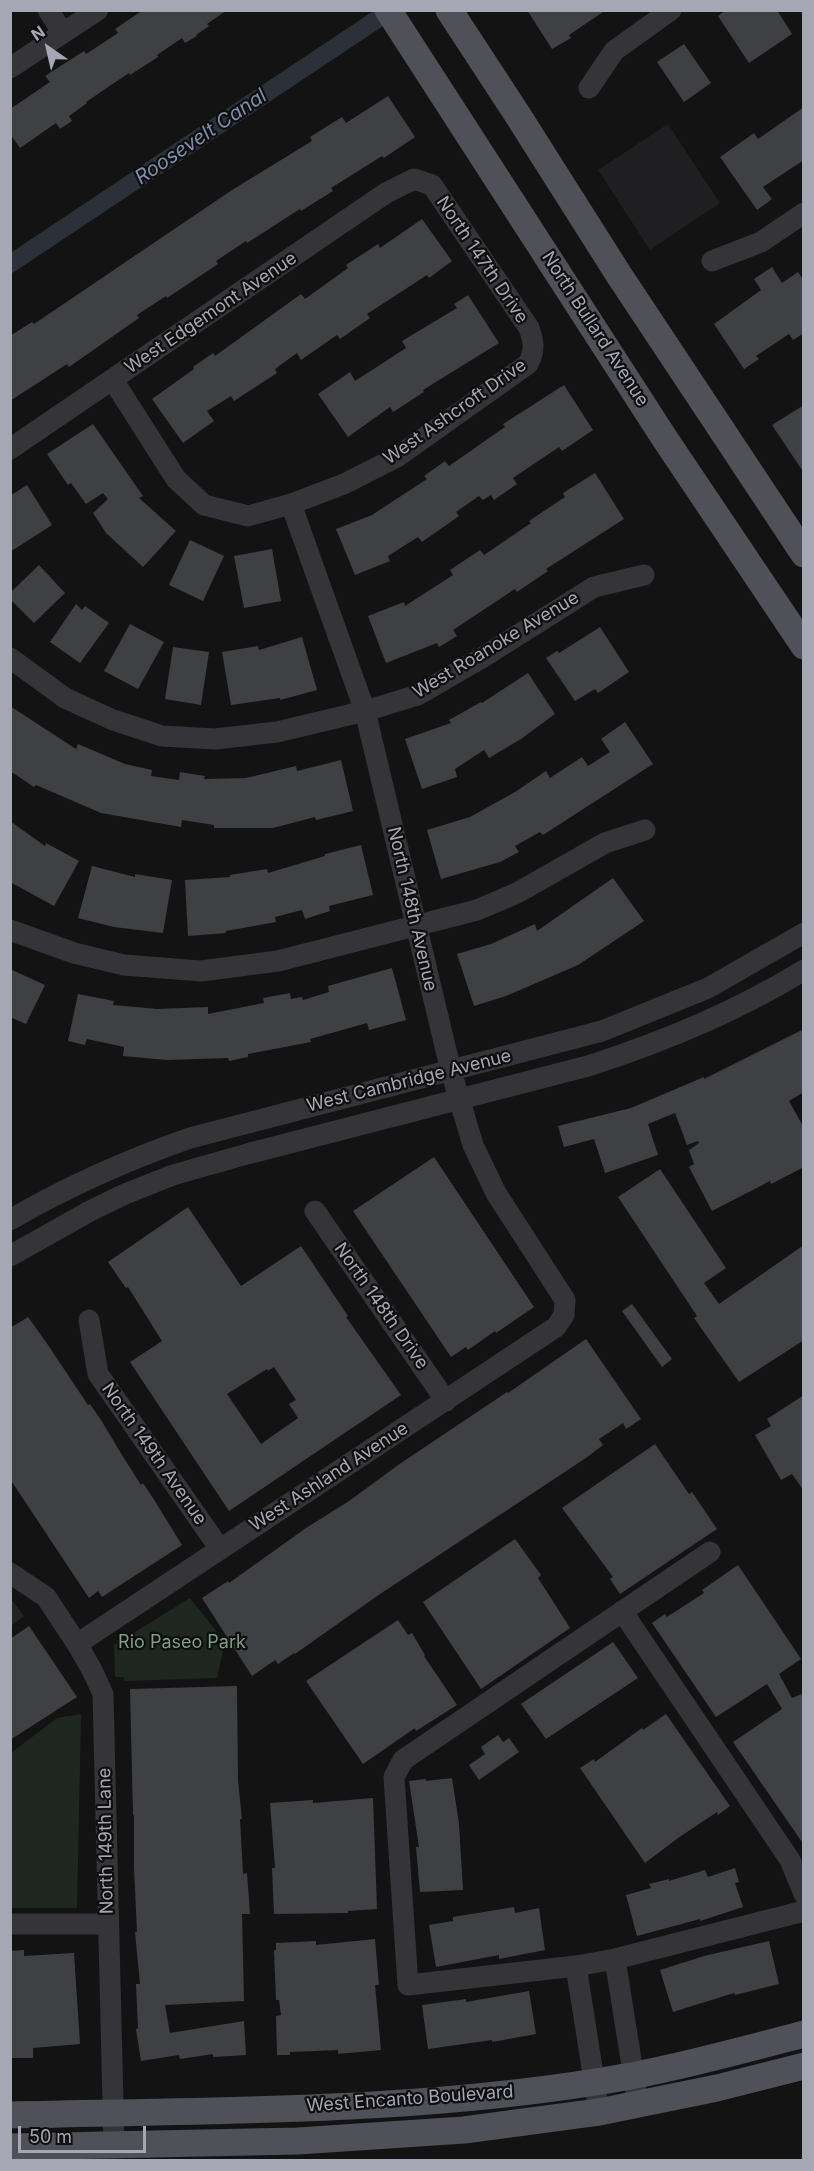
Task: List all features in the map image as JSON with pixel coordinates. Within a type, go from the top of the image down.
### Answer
[{"type":"main road","points":[[449,10],[619,275],[804,554]]},
{"type":"main road","name":"North Bullard Avenue","points":[[393,18],[665,439],[804,646]]},
{"type":"main road","name":"West Encanto Boulevard","points":[[10,2115],[362,2106],[484,2096],[633,2076],[804,2034]]},
{"type":"main road","name":"West Encanto Boulevard","points":[[10,2147],[298,2141],[464,2130],[599,2112],[717,2088],[804,2067]]},
{"type":"street","points":[[48,10],[63,33]]},
{"type":"street","points":[[10,68],[98,10]]},
{"type":"street","points":[[589,88],[614,51],[671,10]]},
{"type":"street","name":"North 147th Drive","points":[[414,179],[432,185],[529,328],[534,340],[534,353]]},
{"type":"street","name":"West Edgemont Avenue","points":[[10,449],[386,193],[414,179]]},
{"type":"street","points":[[712,261],[761,242],[804,213]]},
{"type":"street","name":"West Ashcroft Drive","points":[[113,380],[176,479],[204,505],[248,516],[291,504],[344,484],[397,457],[514,375],[528,364],[534,353]]},
{"type":"street","name":"North 148th Avenue","points":[[291,504],[365,711],[451,1071],[473,1145],[496,1193],[565,1300]]},
{"type":"street","name":"West Roanoke Avenue","points":[[10,658],[65,698],[113,720],[162,735],[215,739],[277,732],[365,711],[418,695],[594,588],[644,575]]},
{"type":"street","points":[[10,930],[74,953],[124,965],[201,971],[278,961],[477,910],[516,893],[605,843],[645,830]]},
{"type":"street","name":"West Cambridge Avenue","points":[[10,1220],[124,1162],[190,1138],[602,1031],[708,988],[804,933]]},
{"type":"street","name":"West Cambridge Avenue","points":[[10,1256],[99,1206],[173,1175],[459,1098],[588,1066],[663,1040],[723,1014],[804,970]]},
{"type":"street","name":"North 148th Drive","points":[[315,1211],[446,1401]]},
{"type":"street","name":"West Ashland Avenue","points":[[77,1644],[556,1328],[564,1315],[565,1300]]},
{"type":"street","name":"North 149th Avenue","points":[[89,1320],[98,1374],[220,1549]]},
{"type":"street","points":[[710,1552],[403,1760],[394,1777],[408,1985],[576,1966],[615,1959],[804,1911]]},
{"type":"street","name":"North 149th Lane","points":[[10,1573],[46,1597],[77,1644],[103,1694],[114,2144]]},
{"type":"street","points":[[622,1611],[790,1860],[804,1894]]},
{"type":"street","points":[[10,1924],[108,1924]]},
{"type":"street","points":[[615,1959],[638,2104]]},
{"type":"street","points":[[576,1966],[599,2112]]},
{"type":"shaded area","points":[[668,124],[720,203],[650,250],[598,170]]},
{"type":"green space","name":"Rio Paseo Park","points":[[190,1598],[225,1642],[217,1678],[125,1681],[123,1677],[115,1677],[114,1645]]},
{"type":"green space","points":[[11,1599],[24,1616],[10,1626]]},
{"type":"green space","points":[[81,1714],[77,1908],[11,1908],[11,1753],[57,1718]]},
{"type":"building","points":[[143,10],[227,10],[207,24],[209,26],[197,36],[185,43],[182,38],[157,55],[158,57],[130,75],[129,73],[86,102],[69,116],[72,121],[60,129],[56,123],[20,148],[10,134],[10,109],[50,82],[45,76],[84,51],[86,54],[118,33],[115,29]]},
{"type":"building","points":[[527,10],[606,10],[569,35],[571,38],[552,49]]},
{"type":"building","points":[[726,10],[777,10],[792,34],[749,63],[718,16]]},
{"type":"building","points":[[684,44],[711,83],[684,102],[657,62]]},
{"type":"building","points":[[388,96],[415,137],[384,158],[382,156],[331,188],[333,191],[301,211],[300,209],[247,243],[246,241],[216,261],[218,264],[137,315],[139,318],[69,367],[67,364],[10,401],[10,336],[32,322],[34,324],[232,190],[312,141],[310,137],[342,117],[346,123]]},
{"type":"building","points":[[804,107],[804,160],[763,187],[772,199],[757,210],[720,157],[754,133],[758,139]]},
{"type":"building","points":[[422,219],[452,261],[429,278],[427,275],[367,314],[370,318],[340,339],[337,335],[301,360],[297,353],[275,369],[277,373],[234,401],[231,396],[207,411],[214,421],[183,443],[152,399],[194,369],[193,367],[213,353],[215,356],[301,294],[305,299],[348,268],[346,265],[378,244],[380,248]]},
{"type":"building","points":[[772,267],[782,283],[798,272],[804,281],[804,333],[793,340],[789,334],[756,356],[759,359],[744,369],[714,324],[761,290],[754,279]]},
{"type":"building","points":[[468,295],[499,343],[423,390],[424,392],[393,412],[390,407],[348,437],[318,394],[350,372],[355,381],[406,348],[402,341],[457,308],[454,304]]},
{"type":"building","points":[[564,385],[593,430],[562,451],[559,447],[513,478],[517,484],[494,500],[491,495],[483,500],[479,496],[456,512],[459,516],[422,542],[418,537],[388,556],[390,561],[355,575],[336,529],[372,515],[427,479],[424,476],[445,461],[449,466],[505,427],[503,424]]},
{"type":"building","points":[[804,405],[804,473],[772,425]]},
{"type":"building","points":[[93,424],[143,496],[139,498],[176,531],[143,567],[106,533],[93,513],[108,499],[103,493],[86,504],[71,483],[68,485],[47,454]]},
{"type":"building","points":[[595,473],[624,519],[546,569],[548,571],[517,592],[515,589],[453,630],[457,636],[439,647],[437,643],[386,663],[368,616],[404,602],[405,606],[453,575],[450,570],[480,550],[484,555],[531,523],[529,521],[565,497],[563,493]]},
{"type":"building","points":[[27,485],[52,525],[10,552],[10,496]]},
{"type":"building","points":[[190,540],[224,556],[203,601],[169,585]]},
{"type":"building","points":[[272,549],[281,601],[244,608],[234,556]]},
{"type":"building","points":[[39,565],[65,593],[34,623],[10,599],[10,593]]},
{"type":"building","points":[[76,604],[82,610],[85,606],[109,623],[80,663],[50,642]]},
{"type":"building","points":[[130,624],[164,642],[138,689],[104,671]]},
{"type":"building","points":[[600,627],[629,672],[598,693],[595,689],[575,701],[546,658],[557,651],[559,653]]},
{"type":"building","points":[[302,637],[317,690],[280,700],[280,698],[231,705],[222,652],[258,646],[259,650]]},
{"type":"building","points":[[173,647],[209,652],[201,705],[165,699]]},
{"type":"building","points":[[528,673],[555,714],[521,739],[489,758],[484,750],[455,769],[457,777],[422,789],[405,739],[451,723],[449,720],[482,703]]},
{"type":"building","points":[[10,706],[76,749],[78,744],[125,764],[152,770],[151,776],[179,780],[180,772],[205,776],[204,779],[246,778],[296,766],[297,771],[341,760],[353,811],[316,820],[315,817],[273,828],[214,828],[214,825],[182,820],[181,827],[101,813],[36,785],[34,787],[10,771]]},
{"type":"building","points":[[625,722],[653,764],[543,835],[540,832],[515,846],[519,852],[500,862],[441,879],[427,830],[470,817],[515,792],[546,771],[550,778],[582,757],[588,766],[610,752],[601,739]]},
{"type":"building","points":[[10,821],[45,846],[46,843],[79,861],[54,906],[10,882]]},
{"type":"building","points":[[361,845],[373,895],[329,906],[330,911],[305,919],[302,910],[275,917],[276,922],[226,931],[226,933],[188,936],[185,880],[230,877],[230,875],[267,869],[268,873]]},
{"type":"building","points":[[92,866],[135,877],[135,874],[172,880],[163,933],[114,927],[78,918]]},
{"type":"building","points":[[613,878],[644,921],[578,965],[506,996],[474,1006],[457,954],[491,944],[535,924],[537,931]]},
{"type":"building","points":[[392,968],[406,1020],[369,1030],[367,1023],[310,1039],[311,1042],[248,1054],[248,1057],[229,1061],[228,1058],[167,1060],[123,1056],[124,1047],[87,1039],[85,1045],[68,1041],[78,994],[114,1001],[113,1005],[157,1009],[208,1007],[208,1014],[264,1003],[263,998],[290,993],[291,999],[302,997],[303,1000],[329,992],[328,986]]},
{"type":"building","points":[[10,969],[45,985],[26,1024],[10,1017]]},
{"type":"building","points":[[804,1029],[804,1092],[789,1101],[804,1128],[804,1167],[771,1184],[770,1181],[712,1211],[689,1167],[694,1164],[689,1150],[699,1143],[698,1141],[687,1145],[675,1113],[648,1124],[658,1155],[605,1173],[594,1139],[564,1147],[558,1126],[631,1108],[704,1077],[704,1079]]},
{"type":"building","points":[[434,1157],[534,1307],[468,1350],[466,1347],[451,1357],[353,1211]]},
{"type":"building","points":[[660,1169],[726,1268],[704,1283],[719,1304],[804,1245],[804,1340],[739,1382],[694,1318],[697,1316],[618,1197]]},
{"type":"building","points":[[188,1207],[241,1286],[301,1246],[348,1316],[346,1317],[401,1395],[229,1511],[130,1362],[162,1341],[128,1287],[126,1288],[108,1262]],"holes":[[[274,1367],[296,1400],[289,1404],[298,1418],[261,1444],[227,1394]]]},
{"type":"building","points":[[632,1304],[672,1359],[662,1367],[622,1311]]},
{"type":"building","points":[[28,1317],[88,1405],[90,1404],[101,1420],[182,1545],[102,1597],[98,1591],[89,1598],[10,1479],[10,1328]]},
{"type":"building","points":[[586,1339],[641,1419],[626,1429],[623,1423],[599,1439],[603,1445],[586,1458],[380,1594],[295,1654],[278,1664],[275,1660],[252,1676],[202,1598],[228,1581],[229,1583],[401,1463]]},
{"type":"building","points":[[804,1395],[804,1491],[792,1474],[781,1480],[755,1435],[771,1426],[767,1419]]},
{"type":"building","points":[[655,1444],[689,1494],[692,1492],[717,1529],[620,1594],[610,1579],[613,1577],[562,1508]]},
{"type":"building","points":[[515,1539],[541,1575],[538,1578],[570,1628],[481,1689],[423,1602]]},
{"type":"building","points":[[738,1565],[801,1659],[779,1674],[792,1698],[804,1693],[804,1845],[733,1742],[782,1709],[767,1684],[716,1717],[652,1623],[665,1614],[667,1617],[704,1593],[702,1590]]},
{"type":"building","points":[[398,1620],[408,1635],[412,1633],[424,1656],[457,1705],[416,1731],[415,1728],[363,1764],[306,1681]]},
{"type":"building","points":[[29,1626],[77,1697],[10,1740],[10,1639]]},
{"type":"building","points":[[613,1642],[638,1678],[546,1739],[521,1704]]},
{"type":"building","points":[[237,1686],[238,1781],[242,1819],[240,1819],[243,1874],[247,1873],[250,1914],[242,1914],[244,2001],[165,2005],[170,2033],[244,2021],[246,2055],[213,2057],[213,2054],[180,2059],[179,2055],[141,2061],[136,2029],[138,2028],[136,1984],[140,1984],[135,1932],[137,1932],[130,1689]]},
{"type":"building","points":[[666,1714],[730,1806],[678,1838],[645,1863],[580,1768],[594,1759],[595,1762],[642,1728],[643,1730]]},
{"type":"building","points":[[498,1735],[503,1742],[509,1738],[519,1752],[479,1780],[469,1765],[485,1754],[481,1747]]},
{"type":"building","points":[[452,1778],[459,1824],[463,1890],[420,1892],[416,1847],[419,1847],[409,1781]]},
{"type":"building","points":[[373,1798],[377,1909],[348,1911],[348,1913],[274,1914],[272,1868],[275,1868],[270,1803],[313,1800],[313,1803]]},
{"type":"building","points":[[735,1868],[739,1882],[735,1883],[743,1907],[700,1921],[700,1919],[637,1936],[626,1895],[651,1888],[649,1884],[669,1879],[669,1881],[705,1870],[708,1877]]},
{"type":"building","points":[[514,1907],[515,1913],[539,1908],[545,1950],[499,1959],[499,1955],[436,1967],[429,1925],[453,1921],[453,1917]]},
{"type":"building","points":[[375,1939],[379,1985],[375,1985],[381,2050],[338,2054],[338,2050],[290,2052],[290,2055],[277,2055],[276,2016],[281,2015],[279,2000],[276,2000],[274,1950],[276,1950],[276,1943],[316,1941],[316,1945]]},
{"type":"building","points":[[769,1941],[779,1984],[735,1995],[734,1993],[673,2012],[660,1970],[704,1956]]},
{"type":"building","points":[[24,1950],[24,1956],[74,1953],[80,2044],[33,2048],[33,2058],[10,2058],[10,1951]]},
{"type":"building","points":[[529,1991],[536,2034],[492,2042],[492,2040],[428,2049],[422,2005],[466,1999],[466,2002]]},
{"type":"waterway","name":"Roosevelt Canal","points":[[10,264],[391,10]]}]
